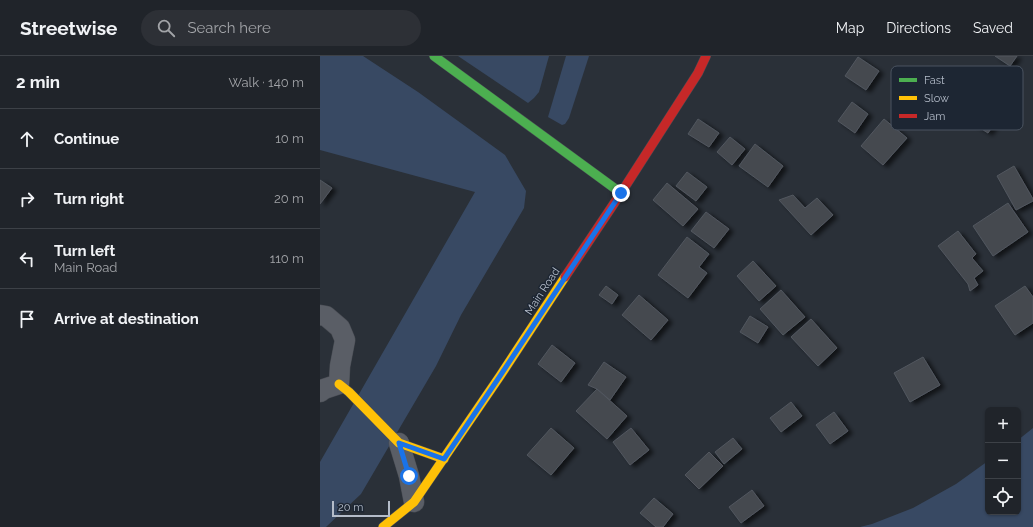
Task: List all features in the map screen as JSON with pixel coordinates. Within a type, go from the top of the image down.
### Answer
[{"type":"main road","points":[[434,56],[621,193]]},
{"type":"main road","name":"Main Road","points":[[383,527],[414,502],[444,459],[621,193],[698,73],[706,56]]},
{"type":"main road","points":[[344,388],[399,443],[444,459]]},
{"type":"street","points":[[320,315],[326,316],[340,328],[345,340],[340,366],[344,388],[324,389],[320,392]]},
{"type":"street","points":[[399,443],[409,476],[414,502]]},
{"type":"water","points":[[320,56],[363,56],[418,92],[505,155],[526,191],[524,208],[461,315],[436,366],[361,494],[326,527],[320,527],[320,462],[475,192],[320,150]]},
{"type":"water","points":[[458,56],[549,56],[539,92],[528,103]]},
{"type":"water","points":[[566,56],[589,56],[569,118],[565,124],[562,125],[548,117]]},
{"type":"water","points":[[1033,428],[1033,527],[860,527],[872,524],[913,508],[956,484],[985,463],[985,515],[1021,515],[1021,438]]},
{"type":"building","points":[[995,56],[1017,56],[1010,66]]},
{"type":"building","points":[[858,57],[879,71],[866,90],[845,76]]},
{"type":"building","points":[[852,102],[868,114],[855,133],[838,121]]},
{"type":"building","points":[[698,119],[719,133],[709,147],[688,134]]},
{"type":"building","points":[[884,119],[891,125],[891,130],[897,130],[907,138],[883,165],[861,146]]},
{"type":"building","points":[[730,137],[745,149],[732,165],[717,152]]},
{"type":"building","points":[[755,144],[783,166],[768,187],[739,166]]},
{"type":"building","points":[[1014,166],[1033,199],[1033,201],[1016,210],[997,176]]},
{"type":"building","points":[[687,172],[707,187],[696,201],[676,186]]},
{"type":"building","points":[[320,180],[332,188],[320,204]]},
{"type":"building","points":[[667,183],[698,209],[683,226],[653,200]]},
{"type":"building","points":[[793,195],[805,208],[817,198],[833,215],[811,235],[779,200]]},
{"type":"building","points":[[1008,203],[1028,232],[993,256],[973,226]]},
{"type":"building","points":[[706,212],[729,229],[714,248],[691,231]]},
{"type":"building","points":[[958,231],[976,254],[972,258],[983,271],[974,278],[978,285],[970,291],[968,284],[938,246]]},
{"type":"building","points":[[687,237],[709,254],[699,267],[707,273],[688,298],[658,275]]},
{"type":"building","points":[[753,261],[776,286],[759,301],[737,276]]},
{"type":"building","points":[[606,286],[618,295],[612,304],[599,295]]},
{"type":"building","points":[[1025,286],[1033,297],[1033,323],[1015,335],[995,306]]},
{"type":"building","points":[[781,290],[805,317],[783,335],[760,309]]},
{"type":"building","points":[[639,295],[668,320],[651,340],[622,315]]},
{"type":"building","points":[[750,316],[768,327],[758,343],[740,332]]},
{"type":"building","points":[[811,319],[837,348],[818,366],[791,337]]},
{"type":"building","points":[[552,345],[575,363],[561,382],[538,364]]},
{"type":"building","points":[[923,357],[940,385],[910,402],[894,373]]},
{"type":"building","points":[[604,362],[626,377],[610,400],[597,389],[588,385]]},
{"type":"building","points":[[597,389],[627,416],[607,439],[576,411]]},
{"type":"building","points":[[791,402],[802,416],[781,432],[770,418]]},
{"type":"building","points":[[834,412],[848,431],[830,444],[816,425]]},
{"type":"building","points":[[551,428],[574,448],[551,475],[527,455]]},
{"type":"building","points":[[631,428],[649,450],[630,465],[613,442]]},
{"type":"building","points":[[733,438],[742,449],[724,464],[715,452]]},
{"type":"building","points":[[709,452],[723,466],[699,489],[685,475]]},
{"type":"building","points":[[752,490],[764,506],[741,523],[729,507]]},
{"type":"building","points":[[654,498],[673,514],[663,527],[656,527],[640,513]]},
{"type":"traffic: fast","points":[[434,56],[621,193]]},
{"type":"traffic: slow","points":[[383,527],[414,502],[565,277]]},
{"type":"traffic: slow","points":[[339,384],[349,392],[399,443],[444,459]]},
{"type":"traffic: jam","points":[[565,277],[698,73],[706,56]]},
{"type":"route","points":[[409,476],[399,443],[444,459],[621,193]]}]
